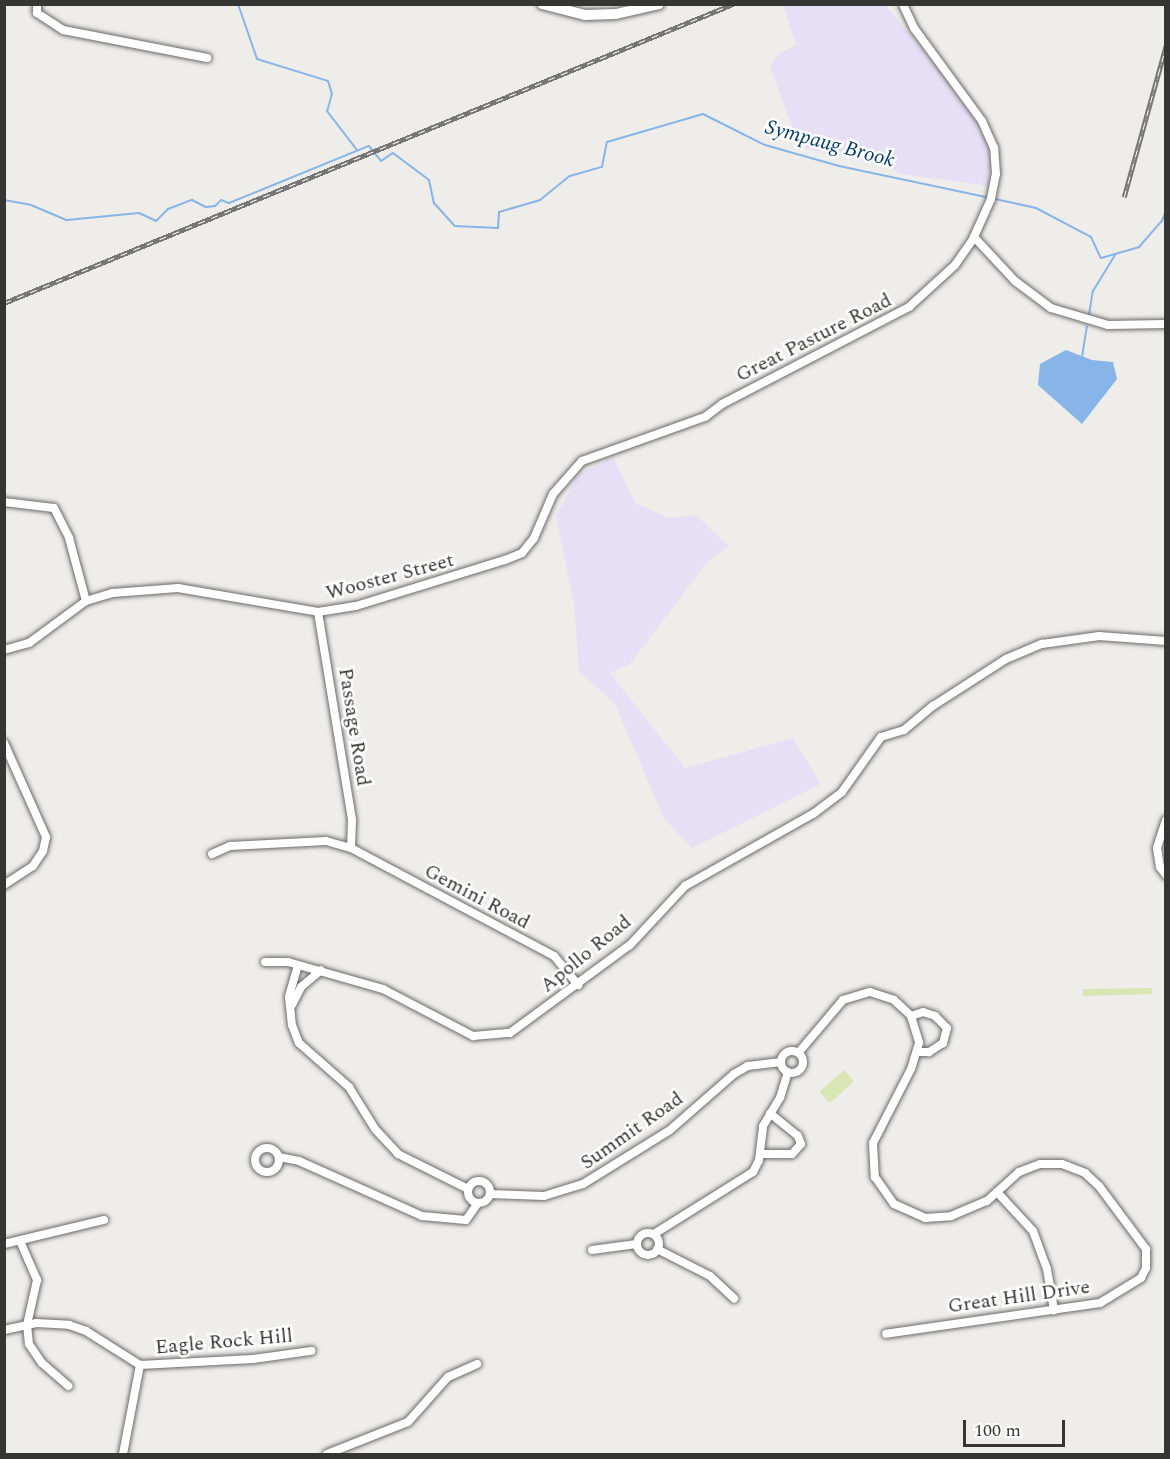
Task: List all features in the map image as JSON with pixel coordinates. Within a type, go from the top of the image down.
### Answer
[{"type":"main road","points":[[547,6],[585,15],[616,14],[659,4]]},
{"type":"street","name":"Great Pasture Road","points":[[669,429],[705,417],[730,400],[909,307],[955,265],[974,237],[991,199],[996,174],[994,148],[982,121],[914,28],[903,4]]},
{"type":"street","points":[[37,9],[63,30],[207,58]]},
{"type":"street","points":[[974,237],[1016,281],[1051,308],[1108,325],[1166,324]]},
{"type":"street","name":"Wooster Street","points":[[4,650],[45,634],[86,602],[113,593],[178,588],[318,612],[358,606],[522,553],[534,538],[553,494],[582,461],[669,429]]},
{"type":"street","points":[[4,502],[54,508],[69,538],[86,602]]},
{"type":"street","name":"Passage Road","points":[[318,612],[352,820],[351,848]]},
{"type":"street","name":"Apollo Road","points":[[265,962],[298,964],[383,989],[473,1036],[510,1033],[630,945],[685,886],[813,814],[843,792],[881,738],[904,730],[933,706],[1006,659],[1042,644],[1099,636],[1166,641]]},
{"type":"street","points":[[4,742],[46,837],[43,851],[33,866],[4,885]]},
{"type":"street","points":[[1166,820],[1157,848],[1160,867],[1166,874]]},
{"type":"street","name":"Gemini Road","points":[[212,854],[230,846],[326,841],[351,848],[554,956],[578,985]]},
{"type":"street","name":"Summit Road","points":[[298,964],[289,997],[292,1005],[292,1025],[299,1042],[349,1087],[381,1138],[408,1161],[468,1189],[480,1181],[487,1184],[490,1194],[544,1196],[583,1184],[670,1130],[734,1074],[748,1066],[781,1062]]},
{"type":"street","points":[[292,1005],[301,987],[321,970]]},
{"type":"street","points":[[799,1053],[831,1011],[852,995],[870,992],[886,996],[911,1016],[918,1033],[918,1052],[929,1052],[943,1043],[947,1028],[935,1016],[923,1012],[911,1016]]},
{"type":"street","points":[[789,1051],[799,1053],[803,1059],[801,1069],[788,1072],[781,1062],[789,1051]]},
{"type":"street","name":"Great Hill Drive","points":[[885,1334],[1100,1303],[1135,1284],[1146,1268],[1146,1249],[1099,1186],[1075,1168],[1051,1164],[1031,1167],[1009,1179],[997,1192],[951,1216],[925,1218],[894,1204],[879,1185],[872,1167],[873,1143],[918,1052]]},
{"type":"street","points":[[637,1244],[644,1233],[654,1234],[748,1175],[761,1154],[763,1126],[780,1098],[788,1072]]},
{"type":"street","points":[[761,1154],[792,1154],[801,1144],[798,1136],[770,1113]]},
{"type":"street","points":[[279,1157],[299,1161],[422,1216],[466,1220],[477,1204],[484,1202],[490,1194]]},
{"type":"street","points":[[468,1189],[469,1198],[477,1204]]},
{"type":"street","points":[[997,1192],[1033,1231],[1047,1269],[1054,1310]]},
{"type":"street","points":[[4,1244],[104,1220]]},
{"type":"street","points":[[654,1234],[658,1239],[657,1249]]},
{"type":"street","points":[[20,1241],[37,1280],[27,1325],[35,1355],[68,1386]]},
{"type":"street","points":[[637,1244],[645,1254],[657,1249],[710,1276],[734,1298]]},
{"type":"street","points":[[591,1250],[637,1244]]},
{"type":"street","points":[[4,1330],[27,1325],[69,1325],[86,1331],[140,1365],[123,1455]]},
{"type":"street","name":"Eagle Rock Hill","points":[[140,1365],[253,1359],[311,1351]]},
{"type":"street","points":[[327,1455],[408,1422],[448,1377],[477,1364]]},
{"type":"shaded area","points":[[783,5],[885,5],[980,119],[990,143],[990,186],[900,174],[889,167],[799,147],[770,66],[780,53],[796,45]]},
{"type":"shaded area","points":[[613,457],[635,503],[669,518],[696,515],[729,546],[707,562],[630,664],[610,673],[685,768],[793,738],[821,784],[692,848],[664,818],[615,704],[579,671],[574,604],[556,516],[578,475]]},
{"type":"green space","points":[[1152,988],[1152,994],[1083,996],[1083,989]]},
{"type":"green space","points":[[844,1070],[854,1081],[830,1103],[819,1092]]},
{"type":"water","points":[[1066,350],[1092,360],[1113,362],[1117,379],[1082,424],[1038,385],[1040,364]]},
{"type":"waterway","points":[[238,4],[257,59],[328,81],[332,94],[327,111],[357,150]]},
{"type":"waterway","name":"Sympaug Brook","points":[[4,200],[31,205],[67,220],[139,213],[156,221],[168,209],[192,200],[206,207],[215,206],[221,200],[229,203],[369,146],[381,161],[393,153],[429,180],[434,203],[455,226],[498,228],[499,212],[540,200],[570,176],[602,167],[607,142],[703,114],[765,145],[839,166],[986,197]]},
{"type":"waterway","name":"Sympaug Brook","points":[[995,199],[1036,208],[1091,237],[1101,258],[1139,247],[1162,221],[1166,210]]},
{"type":"waterway","points":[[1089,315],[1093,291],[1115,255]]},
{"type":"waterway","points":[[1082,357],[1087,326]]},
{"type":"railway","points":[[4,303],[733,4]]},
{"type":"railway","points":[[1124,197],[1166,46]]}]
